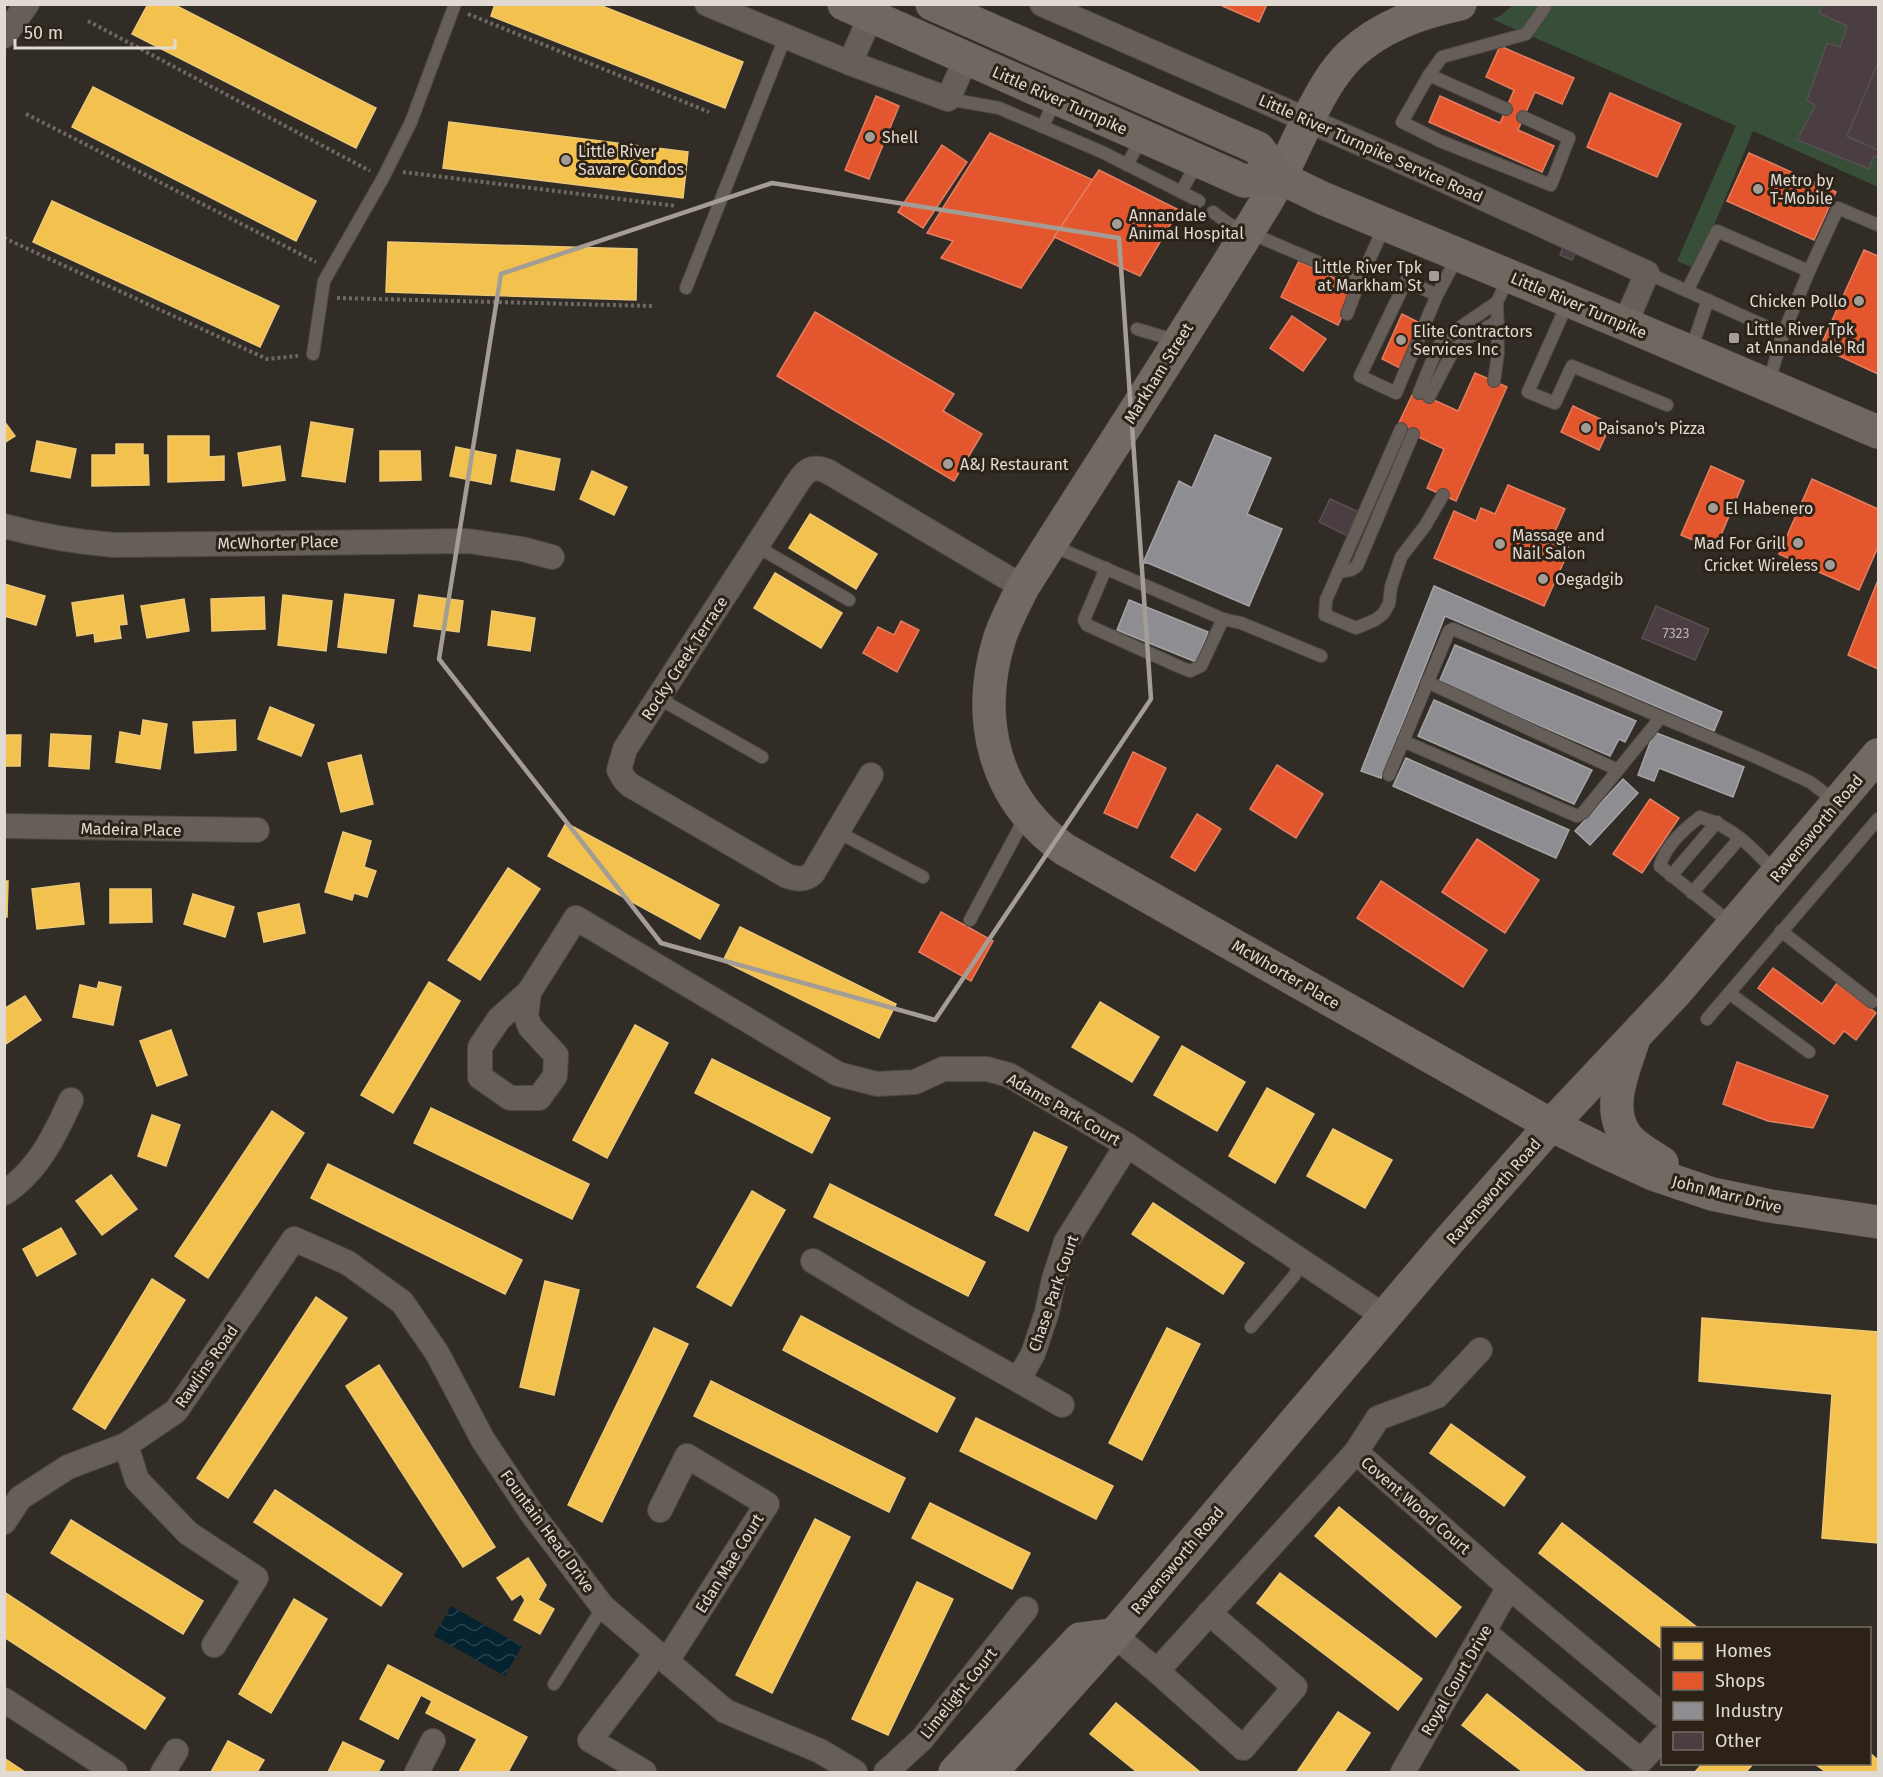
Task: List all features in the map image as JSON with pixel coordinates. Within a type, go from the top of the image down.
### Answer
[{"type":"main road","name":"Little River Turnpike","points":[[932,4],[1258,148],[1279,177],[1322,198],[1459,255],[1503,289],[1569,301],[1878,432]]},
{"type":"main road","name":"Little River Turnpike","points":[[863,8],[966,58],[1049,112],[1143,136],[1244,181],[1279,177]]},
{"type":"street","points":[[4,36],[27,4]]},
{"type":"street","points":[[707,4],[850,63],[948,99],[966,58]]},
{"type":"street","name":"Little River Turnpike Service Road","points":[[1042,4],[1308,120],[1647,273]]},
{"type":"street","name":"Markham Street","points":[[1027,815],[1003,776],[996,758],[990,720],[993,673],[1000,636],[1023,587],[1248,231],[1329,80],[1351,55],[1378,34],[1425,8],[1460,4]]},
{"type":"street","points":[[850,63],[863,8]]},
{"type":"street","points":[[1625,324],[1647,273]]},
{"type":"street","name":"Rocky Creek Terrace","points":[[871,775],[813,873],[806,878],[798,879],[787,876],[630,785],[619,770],[621,757],[806,471],[816,467],[826,471],[1023,587]]},
{"type":"street","name":"McWhorter Place","points":[[4,526],[39,536],[73,542],[114,545],[468,541],[504,546],[552,557]]},
{"type":"street","name":"Ravensworth Road","points":[[991,1773],[1114,1635],[1383,1316],[1551,1125],[1676,992],[1878,754]]},
{"type":"street","name":"McWhorter Place","points":[[1027,815],[1038,828],[1064,849],[1551,1125]]},
{"type":"street","name":"Madeira Place","points":[[4,826],[257,830]]},
{"type":"street","name":"Adams Park Court","points":[[529,992],[576,918],[838,1074],[877,1084],[915,1082],[943,1069],[987,1069],[1009,1075],[1126,1145],[1383,1316]]},
{"type":"street","points":[[1636,1033],[1617,1096],[1617,1114],[1623,1131],[1641,1150],[1712,1194]]},
{"type":"street","points":[[4,1194],[21,1180],[42,1157],[56,1134],[71,1100]]},
{"type":"street","name":"John Marr Drive","points":[[1551,1125],[1653,1174],[1712,1194],[1770,1206],[1878,1222]]},
{"type":"street","name":"Chase Park Court","points":[[1018,1380],[1033,1354],[1066,1242],[1126,1145]]},
{"type":"street","name":"Rawlins Road","points":[[4,1522],[20,1498],[68,1467],[126,1445],[176,1411],[294,1239]]},
{"type":"street","name":"Fountain Head Drive","points":[[294,1239],[348,1263],[402,1302],[437,1353],[483,1440],[533,1515],[603,1607],[726,1711],[820,1751],[855,1773]]},
{"type":"street","points":[[813,1261],[904,1316],[1062,1405]]},
{"type":"street","points":[[1356,1452],[1378,1418],[1437,1396],[1480,1350]]},
{"type":"street","points":[[126,1445],[137,1480],[188,1533],[256,1578],[214,1645]]},
{"type":"street","name":"Covent Wood Court","points":[[1157,1671],[1356,1452],[1509,1587],[1661,1714]]},
{"type":"street","name":"Edan Mae Court","points":[[660,1510],[687,1456],[767,1504],[662,1658]]},
{"type":"street","name":"Royal Court Drive","points":[[1403,1773],[1509,1587]]},
{"type":"street","name":"Limelight Court","points":[[886,1773],[922,1739],[1026,1609]]},
{"type":"street","points":[[955,1773],[1080,1639],[1114,1635],[1243,1748],[1295,1687],[1209,1613]]},
{"type":"street","points":[[1484,1632],[1641,1761],[1661,1739]]},
{"type":"street","points":[[644,1773],[590,1740],[662,1658]]},
{"type":"street","points":[[4,1700],[115,1773]]},
{"type":"street","points":[[417,1773],[433,1741]]},
{"type":"street","points":[[163,1773],[176,1751]]},
{"type":"lane","points":[[313,354],[324,281],[385,174],[411,122],[454,6]]},
{"type":"lane","points":[[1523,117],[1569,138],[1551,185],[1440,141],[1402,122],[1442,57],[1526,34],[1545,7]]},
{"type":"lane","points":[[686,288],[786,35]]},
{"type":"lane","points":[[1429,75],[1506,109]]},
{"type":"lane","points":[[948,99],[999,108],[1049,112],[1127,165],[1199,201]]},
{"type":"lane","points":[[1127,165],[1143,136]]},
{"type":"lane","points":[[1181,192],[1199,160]]},
{"type":"lane","points":[[1768,386],[1783,334],[1838,208],[1878,225]]},
{"type":"lane","points":[[1212,212],[1229,224],[1360,280]]},
{"type":"lane","points":[[1347,314],[1386,224]]},
{"type":"lane","points":[[1687,291],[1717,231],[1809,272]]},
{"type":"lane","points":[[1437,295],[1406,281],[1360,376],[1396,393],[1437,295],[1459,255]]},
{"type":"lane","points":[[1647,273],[1783,334]]},
{"type":"lane","points":[[1498,321],[1466,339],[1453,351],[1424,395],[1436,351],[1443,339],[1503,289]]},
{"type":"lane","points":[[1494,381],[1498,353],[1498,321],[1503,289]]},
{"type":"lane","points":[[1690,352],[1708,300]]},
{"type":"lane","points":[[1569,301],[1528,392],[1555,404],[1572,366],[1667,405]]},
{"type":"lane","points":[[1137,328],[1178,342]]},
{"type":"lane","points":[[1407,432],[1356,566],[1351,570],[1338,572],[1326,600],[1325,615],[1356,628],[1383,614],[1389,604],[1391,587],[1401,557],[1420,534],[1443,495]]},
{"type":"lane","points":[[1050,544],[1224,619],[1241,623],[1321,656]]},
{"type":"lane","points":[[756,546],[849,600]]},
{"type":"lane","points":[[1106,568],[1084,620],[1087,625],[1179,667],[1190,670],[1201,666],[1224,619]]},
{"type":"lane","points":[[1389,775],[1449,631],[1453,629],[1810,782],[1837,803]]},
{"type":"lane","points":[[1427,682],[1618,770]]},
{"type":"lane","points":[[658,698],[762,757]]},
{"type":"lane","points":[[1403,741],[1577,816],[1583,813],[1661,717]]},
{"type":"lane","points":[[970,920],[1027,815]]},
{"type":"lane","points":[[1733,925],[1660,866],[1662,857],[1684,830],[1700,817],[1717,822],[1754,848],[1776,874]]},
{"type":"lane","points":[[1707,1019],[1878,819]]},
{"type":"lane","points":[[1671,876],[1717,822]]},
{"type":"lane","points":[[838,831],[923,877]]},
{"type":"lane","points":[[1692,893],[1740,838]]},
{"type":"lane","points":[[1782,931],[1872,1002]]},
{"type":"lane","points":[[1729,993],[1809,1052]]},
{"type":"lane","points":[[1251,1327],[1294,1276],[1302,1262]]},
{"type":"lane","points":[[555,1684],[603,1607]]},
{"type":"path","points":[[454,6],[709,112]]},
{"type":"path","points":[[88,21],[385,174],[676,206]]},
{"type":"path","points":[[26,114],[330,269]]},
{"type":"path","points":[[4,238],[267,359],[313,354]]},
{"type":"path","points":[[322,298],[652,306]]},
{"type":"highlighted area","points":[[772,183],[1119,238],[1151,699],[935,1020],[661,943],[439,659],[501,274]]},
{"type":"green space","points":[[1514,4],[1878,5],[1878,187],[1753,131],[1696,269],[1677,261],[1736,126],[1492,19],[1500,16]]},
{"type":"water","points":[[451,1606],[522,1646],[505,1676],[434,1636]]},
{"type":"building: Homes","points":[[148,4],[173,4],[376,108],[356,148],[132,34]]},
{"type":"building: Homes","name":"Little River Savare Condos","points":[[495,4],[597,4],[743,62],[725,108],[491,16]]},
{"type":"building: Homes","points":[[93,87],[316,201],[296,241],[72,127]]},
{"type":"building: Homes","name":"Little River Savare Condos","points":[[449,122],[688,152],[683,198],[443,168]]},
{"type":"building: Homes","points":[[52,201],[279,306],[260,347],[33,242]]},
{"type":"building: Homes","points":[[388,242],[637,249],[636,300],[386,292]]},
{"type":"building: Homes","points":[[4,421],[15,436],[4,443]]},
{"type":"building: Homes","points":[[311,422],[353,429],[345,482],[302,476]]},
{"type":"building: Homes","points":[[168,436],[209,436],[209,457],[224,456],[224,480],[168,482]]},
{"type":"building: Homes","points":[[37,441],[76,449],[70,478],[31,471]]},
{"type":"building: Homes","points":[[116,444],[143,444],[143,455],[148,455],[149,485],[92,486],[92,455],[116,455]]},
{"type":"building: Homes","points":[[280,446],[285,480],[243,486],[238,453]]},
{"type":"building: Homes","points":[[456,447],[496,455],[491,484],[450,476]]},
{"type":"building: Homes","points":[[517,450],[560,459],[554,490],[511,481]]},
{"type":"building: Homes","points":[[380,451],[420,451],[421,480],[380,481]]},
{"type":"building: Homes","points":[[592,471],[627,487],[614,515],[580,499]]},
{"type":"building: Homes","points":[[810,514],[877,554],[856,589],[789,548]]},
{"type":"building: Homes","points":[[775,573],[842,613],[821,648],[754,608]]},
{"type":"building: Homes","points":[[4,584],[45,596],[36,625],[4,616]]},
{"type":"building: Homes","points":[[345,594],[394,600],[386,653],[338,647]]},
{"type":"building: Homes","points":[[123,595],[127,624],[119,625],[121,638],[95,642],[94,633],[77,636],[72,603]]},
{"type":"building: Homes","points":[[283,595],[332,601],[326,651],[278,645]]},
{"type":"building: Homes","points":[[419,595],[463,601],[459,632],[414,626]]},
{"type":"building: Homes","points":[[264,597],[265,629],[212,631],[211,599]]},
{"type":"building: Homes","points":[[184,599],[189,631],[147,638],[141,606]]},
{"type":"building: Homes","points":[[492,611],[535,618],[530,651],[488,645]]},
{"type":"building: Homes","points":[[270,707],[314,725],[301,756],[258,739]]},
{"type":"building: Homes","points":[[143,720],[167,724],[160,769],[116,762],[120,732],[141,736]]},
{"type":"building: Homes","points":[[235,720],[236,750],[195,753],[193,722]]},
{"type":"building: Homes","points":[[51,734],[91,736],[89,769],[49,766]]},
{"type":"building: Homes","points":[[4,735],[21,735],[20,766],[4,766]]},
{"type":"building: Homes","points":[[361,755],[373,804],[341,812],[328,763]]},
{"type":"building: Homes","points":[[566,823],[719,905],[700,939],[548,856]]},
{"type":"building: Homes","points":[[343,832],[371,841],[364,867],[376,871],[367,897],[354,893],[352,900],[325,892]]},
{"type":"building: Homes","points":[[508,868],[540,889],[480,980],[448,960]]},
{"type":"building: Homes","points":[[4,881],[8,881],[7,917],[4,917]]},
{"type":"building: Homes","points":[[79,883],[84,924],[37,929],[32,889]]},
{"type":"building: Homes","points":[[110,889],[151,889],[152,922],[110,923]]},
{"type":"building: Homes","points":[[193,894],[234,907],[225,937],[184,924]]},
{"type":"building: Homes","points":[[299,904],[305,933],[264,942],[258,913]]},
{"type":"building: Homes","points":[[740,927],[896,1004],[879,1038],[723,961]]},
{"type":"building: Homes","points":[[99,982],[121,987],[113,1025],[73,1017],[80,985],[97,989]]},
{"type":"building: Homes","points":[[429,982],[460,1001],[393,1113],[361,1095]]},
{"type":"building: Homes","points":[[25,996],[41,1020],[6,1044],[4,1009]]},
{"type":"building: Homes","points":[[1100,1002],[1159,1037],[1132,1082],[1072,1047]]},
{"type":"building: Homes","points":[[635,1025],[668,1043],[607,1158],[573,1140]]},
{"type":"building: Homes","points":[[171,1030],[187,1075],[157,1086],[140,1041]]},
{"type":"building: Homes","points":[[1182,1046],[1245,1082],[1217,1131],[1154,1095]]},
{"type":"building: Homes","points":[[712,1059],[830,1118],[812,1153],[695,1093]]},
{"type":"building: Homes","points":[[1267,1088],[1314,1114],[1275,1183],[1229,1156]]},
{"type":"building: Homes","points":[[431,1108],[589,1184],[572,1219],[414,1143]]},
{"type":"building: Homes","points":[[272,1111],[304,1133],[208,1278],[175,1256]]},
{"type":"building: Homes","points":[[152,1115],[180,1125],[166,1166],[138,1156]]},
{"type":"building: Homes","points":[[1333,1129],[1392,1160],[1365,1208],[1307,1176]]},
{"type":"building: Homes","points":[[1034,1132],[1067,1147],[1028,1231],[995,1215]]},
{"type":"building: Homes","points":[[328,1164],[522,1260],[505,1294],[311,1198]]},
{"type":"building: Homes","points":[[111,1175],[137,1209],[102,1235],[76,1201]]},
{"type":"building: Homes","points":[[830,1184],[985,1262],[968,1296],[814,1217]]},
{"type":"building: Homes","points":[[752,1191],[785,1210],[731,1306],[697,1287]]},
{"type":"building: Homes","points":[[1153,1203],[1244,1263],[1223,1294],[1132,1234]]},
{"type":"building: Homes","points":[[61,1228],[76,1254],[37,1276],[23,1249]]},
{"type":"building: Homes","points":[[152,1279],[185,1300],[105,1429],[73,1409]]},
{"type":"building: Homes","points":[[545,1281],[579,1290],[554,1395],[520,1387]]},
{"type":"building: Homes","points":[[316,1297],[347,1318],[228,1498],[197,1478]]},
{"type":"building: Homes","points":[[801,1316],[955,1398],[937,1432],[783,1350]]},
{"type":"building: Homes","points":[[1702,1318],[1878,1332],[1878,1543],[1822,1538],[1832,1394],[1699,1381]]},
{"type":"building: Homes","points":[[654,1328],[688,1344],[602,1522],[568,1505]]},
{"type":"building: Homes","points":[[1167,1328],[1200,1344],[1142,1460],[1109,1443]]},
{"type":"building: Homes","points":[[379,1365],[495,1547],[463,1567],[346,1386]]},
{"type":"building: Homes","points":[[711,1381],[905,1478],[889,1512],[694,1416]]},
{"type":"building: Homes","points":[[976,1418],[1113,1486],[1096,1519],[960,1451]]},
{"type":"building: Homes","points":[[1451,1424],[1525,1477],[1504,1506],[1430,1453]]},
{"type":"building: Homes","points":[[275,1490],[402,1574],[381,1606],[254,1522]]},
{"type":"building: Homes","points":[[930,1503],[1030,1553],[1012,1589],[912,1538]]},
{"type":"building: Homes","points":[[1339,1507],[1461,1607],[1436,1637],[1315,1536]]},
{"type":"building: Homes","points":[[815,1519],[850,1537],[772,1693],[736,1675]]},
{"type":"building: Homes","points":[[71,1520],[203,1601],[183,1634],[51,1553]]},
{"type":"building: Homes","points":[[1562,1523],[1697,1627],[1661,1627],[1661,1648],[1539,1553]]},
{"type":"building: Homes","points":[[528,1558],[546,1585],[538,1600],[554,1609],[540,1634],[514,1620],[525,1600],[521,1594],[512,1600],[497,1578]]},
{"type":"building: Homes","points":[[1280,1573],[1422,1679],[1398,1710],[1257,1603]]},
{"type":"building: Homes","points":[[917,1582],[953,1599],[888,1735],[852,1719]]},
{"type":"building: Homes","points":[[4,1592],[165,1698],[145,1729],[4,1637]]},
{"type":"building: Homes","points":[[294,1599],[327,1619],[271,1713],[239,1694]]},
{"type":"building: Homes","points":[[388,1665],[527,1737],[508,1772],[459,1772],[477,1739],[426,1713],[432,1701],[421,1695],[398,1739],[360,1719]]},
{"type":"building: Homes","points":[[1487,1694],[1586,1772],[1523,1772],[1462,1725]]},
{"type":"building: Homes","points":[[1116,1703],[1200,1772],[1137,1772],[1090,1734]]},
{"type":"building: Homes","points":[[1338,1712],[1370,1733],[1344,1772],[1297,1772]]},
{"type":"building: Homes","points":[[228,1741],[264,1760],[257,1772],[211,1772]]},
{"type":"building: Homes","points":[[343,1742],[384,1761],[378,1772],[328,1772]]},
{"type":"building: Homes","points":[[1871,1754],[1878,1760],[1878,1772],[1826,1772],[1816,1765],[1871,1765]]},
{"type":"building: Homes","points":[[4,1758],[25,1772],[4,1772]]},
{"type":"building: Homes","points":[[1701,1765],[1752,1765],[1746,1772],[1695,1772]]},
{"type":"building: Shops","points":[[1218,4],[1267,4],[1259,22]]},
{"type":"building: Shops","points":[[1500,46],[1574,78],[1562,104],[1535,92],[1518,130],[1554,146],[1542,172],[1429,122],[1440,96],[1500,123],[1514,90],[1486,77]]},
{"type":"building: Shops","points":[[1610,93],[1681,124],[1657,177],[1587,147]]},
{"type":"building: Shops","points":[[876,96],[899,106],[869,179],[845,170]]},
{"type":"building: Shops","points":[[990,133],[1093,180],[1021,288],[941,258],[953,241],[927,233]]},
{"type":"building: Shops","points":[[942,145],[967,162],[923,228],[898,212]]},
{"type":"building: Shops","points":[[1749,153],[1836,192],[1814,240],[1727,201]]},
{"type":"building: Shops","name":"Annandale Animal Hospital","points":[[1099,170],[1179,210],[1140,276],[1054,237]]},
{"type":"building: Shops","name":"Chicken Pollo","points":[[1864,250],[1878,256],[1878,374],[1820,347]]},
{"type":"building: Shops","points":[[1299,261],[1356,288],[1338,325],[1281,297]]},
{"type":"building: Shops","points":[[815,312],[954,394],[943,411],[982,434],[954,481],[777,376]]},
{"type":"building: Shops","points":[[1402,314],[1420,323],[1400,368],[1382,359]]},
{"type":"building: Shops","points":[[1292,316],[1326,339],[1303,371],[1270,348]]},
{"type":"building: Shops","points":[[1475,373],[1507,387],[1456,501],[1427,488],[1444,449],[1397,427],[1414,391],[1458,411]]},
{"type":"building: Shops","name":"Paisano's Pizza","points":[[1573,406],[1611,424],[1599,450],[1561,432]]},
{"type":"building: Shops","name":"El Habenero","points":[[1711,466],[1744,481],[1715,549],[1681,535]]},
{"type":"building: Shops","points":[[1812,479],[1878,509],[1878,547],[1859,590],[1779,554]]},
{"type":"building: Shops","name":"Massage and Nail Salon","points":[[1508,485],[1565,509],[1551,540],[1570,548],[1544,606],[1434,558],[1454,511],[1476,521],[1481,508],[1495,514]]},
{"type":"building: Shops","points":[[1878,580],[1878,669],[1848,655]]},
{"type":"building: Shops","points":[[901,621],[919,630],[897,672],[863,653],[878,627],[894,635]]},
{"type":"building: Shops","points":[[1133,752],[1166,768],[1137,828],[1104,813]]},
{"type":"building: Shops","points":[[1277,765],[1323,794],[1296,838],[1250,809]]},
{"type":"building: Shops","points":[[1650,799],[1679,818],[1642,873],[1613,854]]},
{"type":"building: Shops","points":[[1197,814],[1221,829],[1195,871],[1171,857]]},
{"type":"building: Shops","points":[[1477,839],[1539,880],[1505,933],[1442,892]]},
{"type":"building: Shops","points":[[1381,881],[1487,950],[1463,987],[1357,918]]},
{"type":"building: Shops","points":[[941,912],[993,941],[971,981],[919,952]]},
{"type":"building: Shops","points":[[1773,968],[1822,1004],[1837,983],[1876,1013],[1856,1040],[1844,1031],[1834,1044],[1758,988]]},
{"type":"building: Shops","points":[[1737,1062],[1828,1096],[1813,1128],[1768,1121],[1723,1104]]},
{"type":"building: Industry","points":[[1215,435],[1271,458],[1247,514],[1282,529],[1249,606],[1148,563],[1143,563],[1179,481],[1192,488]]},
{"type":"building: Industry","points":[[1434,586],[1722,712],[1714,731],[1445,616],[1381,778],[1361,771]]},
{"type":"building: Industry","points":[[1129,600],[1208,632],[1196,662],[1117,630]]},
{"type":"building: Industry","points":[[1455,645],[1636,721],[1625,742],[1619,739],[1610,756],[1439,682]]},
{"type":"building: Industry","points":[[1434,700],[1592,770],[1574,804],[1418,736]]},
{"type":"building: Industry","points":[[1654,732],[1744,767],[1733,797],[1659,768],[1654,781],[1638,775]]},
{"type":"building: Industry","points":[[1406,758],[1569,830],[1556,858],[1393,786]]},
{"type":"building: Industry","points":[[1623,779],[1638,793],[1590,845],[1575,831]]},
{"type":"building: Other","points":[[1823,4],[1878,4],[1878,63],[1847,136],[1878,150],[1878,158],[1874,156],[1869,169],[1797,140],[1815,106],[1807,100],[1827,43],[1840,47],[1847,26],[1819,13]]},
{"type":"building: Other","points":[[1878,63],[1878,150],[1847,136]]},
{"type":"building: Other","points":[[1564,244],[1577,249],[1572,260],[1560,255]]},
{"type":"building: Other","points":[[1330,499],[1359,512],[1348,536],[1319,522]]},
{"type":"building: Other","points":[[1656,606],[1709,629],[1695,660],[1642,638]]},
{"type":"place","name":"Shell","points":[[870,137]]},
{"type":"place","name":"Little River Savare Condos","points":[[566,160]]},
{"type":"place","name":"Metro by T-Mobile","points":[[1758,189]]},
{"type":"place","name":"Annandale Animal Hospital","points":[[1117,224]]},
{"type":"place","name":"Little River Tpk at Markham St","points":[[1434,276]]},
{"type":"place","name":"Chicken Pollo","points":[[1859,301]]},
{"type":"place","name":"Little River Tpk at Annandale Rd","points":[[1734,338]]},
{"type":"place","name":"Elite Contractors Services Inc","points":[[1401,340]]},
{"type":"place","name":"Paisano's Pizza","points":[[1586,428]]},
{"type":"place","name":"A&J Restaurant","points":[[948,464]]},
{"type":"place","name":"El Habenero","points":[[1713,508]]},
{"type":"place","name":"Mad For Grill","points":[[1798,543]]},
{"type":"place","name":"Massage and Nail Salon","points":[[1500,544]]},
{"type":"place","name":"Cricket Wireless","points":[[1830,565]]},
{"type":"place","name":"Oegadgib","points":[[1543,579]]}]
